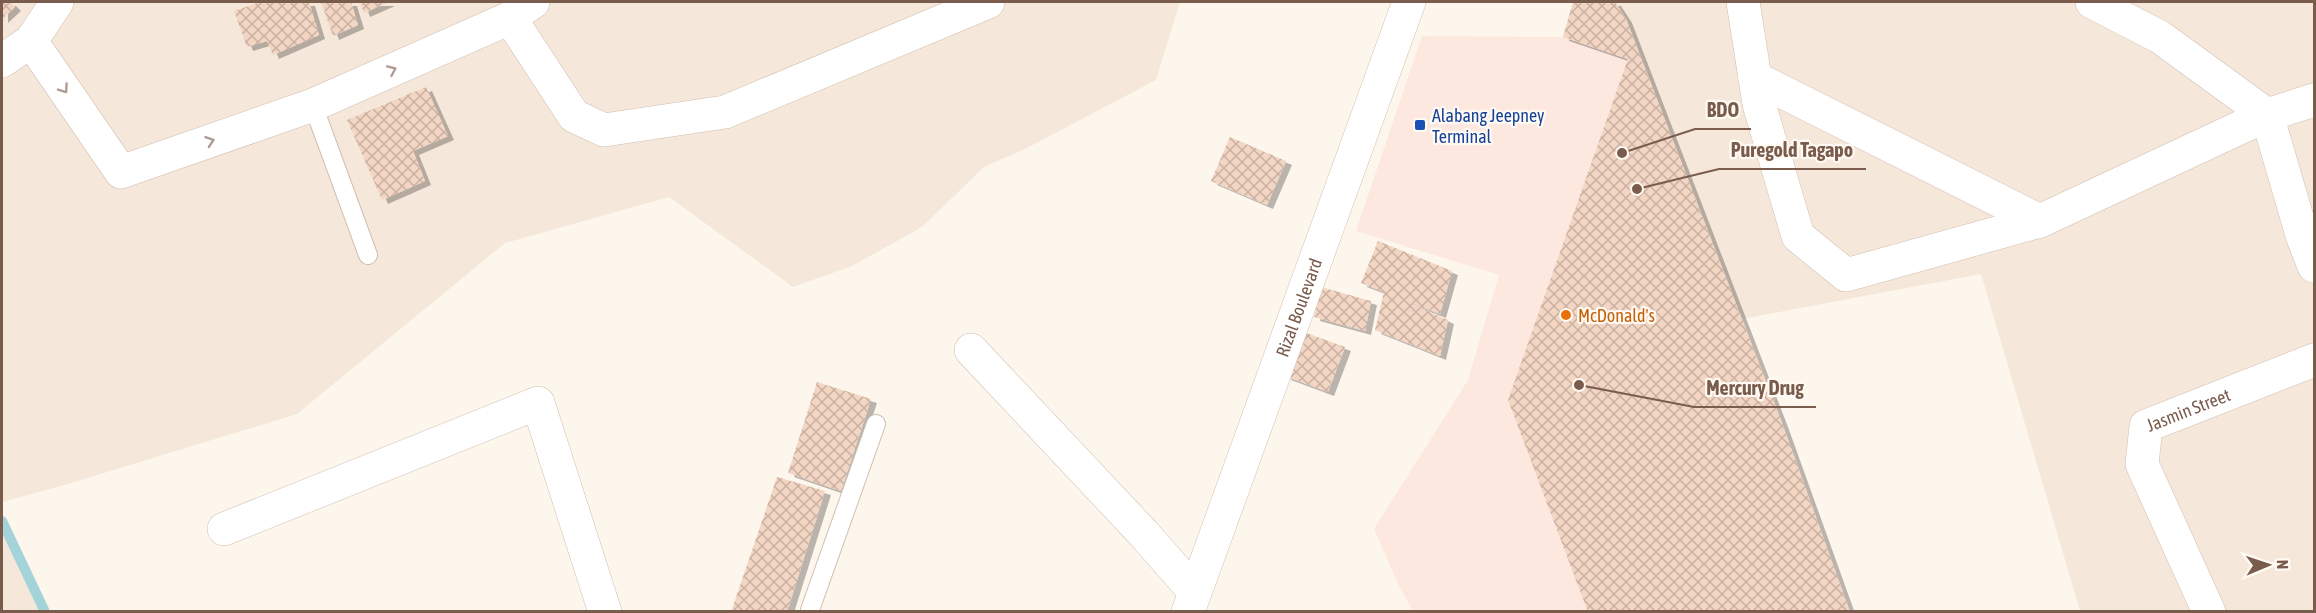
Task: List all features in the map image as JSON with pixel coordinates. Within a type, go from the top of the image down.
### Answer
[{"type":"street","points":[[2,61],[31,41],[57,2]]},
{"type":"street","points":[[31,41],[122,172],[313,105],[521,10],[574,116],[604,130],[725,112],[988,2]]},
{"type":"street","name":"Rizal Boulevard","points":[[1191,601],[1409,2]]},
{"type":"street","points":[[1743,2],[1759,104],[1798,236],[1846,275],[2040,221],[2267,115],[2314,100]]},
{"type":"street","points":[[2092,2],[2160,37],[2267,115],[2303,238],[2314,266]]},
{"type":"street","points":[[1755,78],[2040,221]]},
{"type":"street","points":[[971,350],[1144,534],[1191,601]]},
{"type":"street","name":"Jasmin Street","points":[[2209,612],[2142,464],[2146,426],[2314,360]]},
{"type":"street","points":[[224,529],[538,403],[605,612]]},
{"type":"lane","points":[[313,105],[368,255]]},
{"type":"lane","points":[[811,611],[876,424]]},
{"type":"shaded area","points":[[2,2],[1180,2],[1156,80],[1027,148],[984,167],[922,227],[852,266],[793,287],[669,197],[505,243],[297,414],[2,502]]},
{"type":"shaded area","points":[[1573,2],[1615,2],[1626,19],[1782,423],[1850,611],[1413,611],[1399,586],[1374,529],[1468,380],[1499,275],[1356,231],[1422,36],[1563,37]]},
{"type":"shaded area","points":[[1615,2],[2314,2],[2314,611],[2080,611],[1981,274],[1742,319],[1626,20]]},
{"type":"shaded area","points":[[2,521],[7,533],[45,611],[2,611]]},
{"type":"building","points":[[2,2],[10,2],[15,7],[2,19]]},
{"type":"building","points":[[260,2],[309,2],[319,35],[273,55],[267,41],[247,47],[234,11]]},
{"type":"building","points":[[321,2],[351,2],[358,25],[333,36]]},
{"type":"building","points":[[360,2],[389,2],[364,13]]},
{"type":"building","points":[[1573,2],[1615,2],[1626,19],[1782,423],[1850,612],[1588,612],[1508,400],[1628,59],[1563,37]]},
{"type":"building","points":[[426,87],[448,136],[413,151],[425,181],[382,200],[347,120]]},
{"type":"building","points":[[1230,137],[1286,161],[1267,205],[1211,181]]},
{"type":"building","points":[[1378,241],[1452,271],[1440,314],[1401,299],[1448,320],[1440,356],[1375,330],[1384,292],[1361,283]]},
{"type":"building","points":[[1321,287],[1371,301],[1365,331],[1314,317]]},
{"type":"building","points":[[1301,331],[1345,347],[1328,392],[1285,376]]},
{"type":"building","points":[[817,382],[871,399],[841,491],[788,473]]},
{"type":"building","points":[[777,477],[825,491],[787,612],[731,612]]},
{"type":"waterway","points":[[2,521],[45,612]]},
{"type":"place","name":"Alabang Jeepney Terminal","points":[[1420,125]]},
{"type":"place","name":"BDO","points":[[1622,153]]},
{"type":"place","name":"Puregold Tagapo","points":[[1637,189]]},
{"type":"place","name":"McDonald's","points":[[1566,315]]},
{"type":"place","name":"Mercury Drug","points":[[1579,385]]}]
